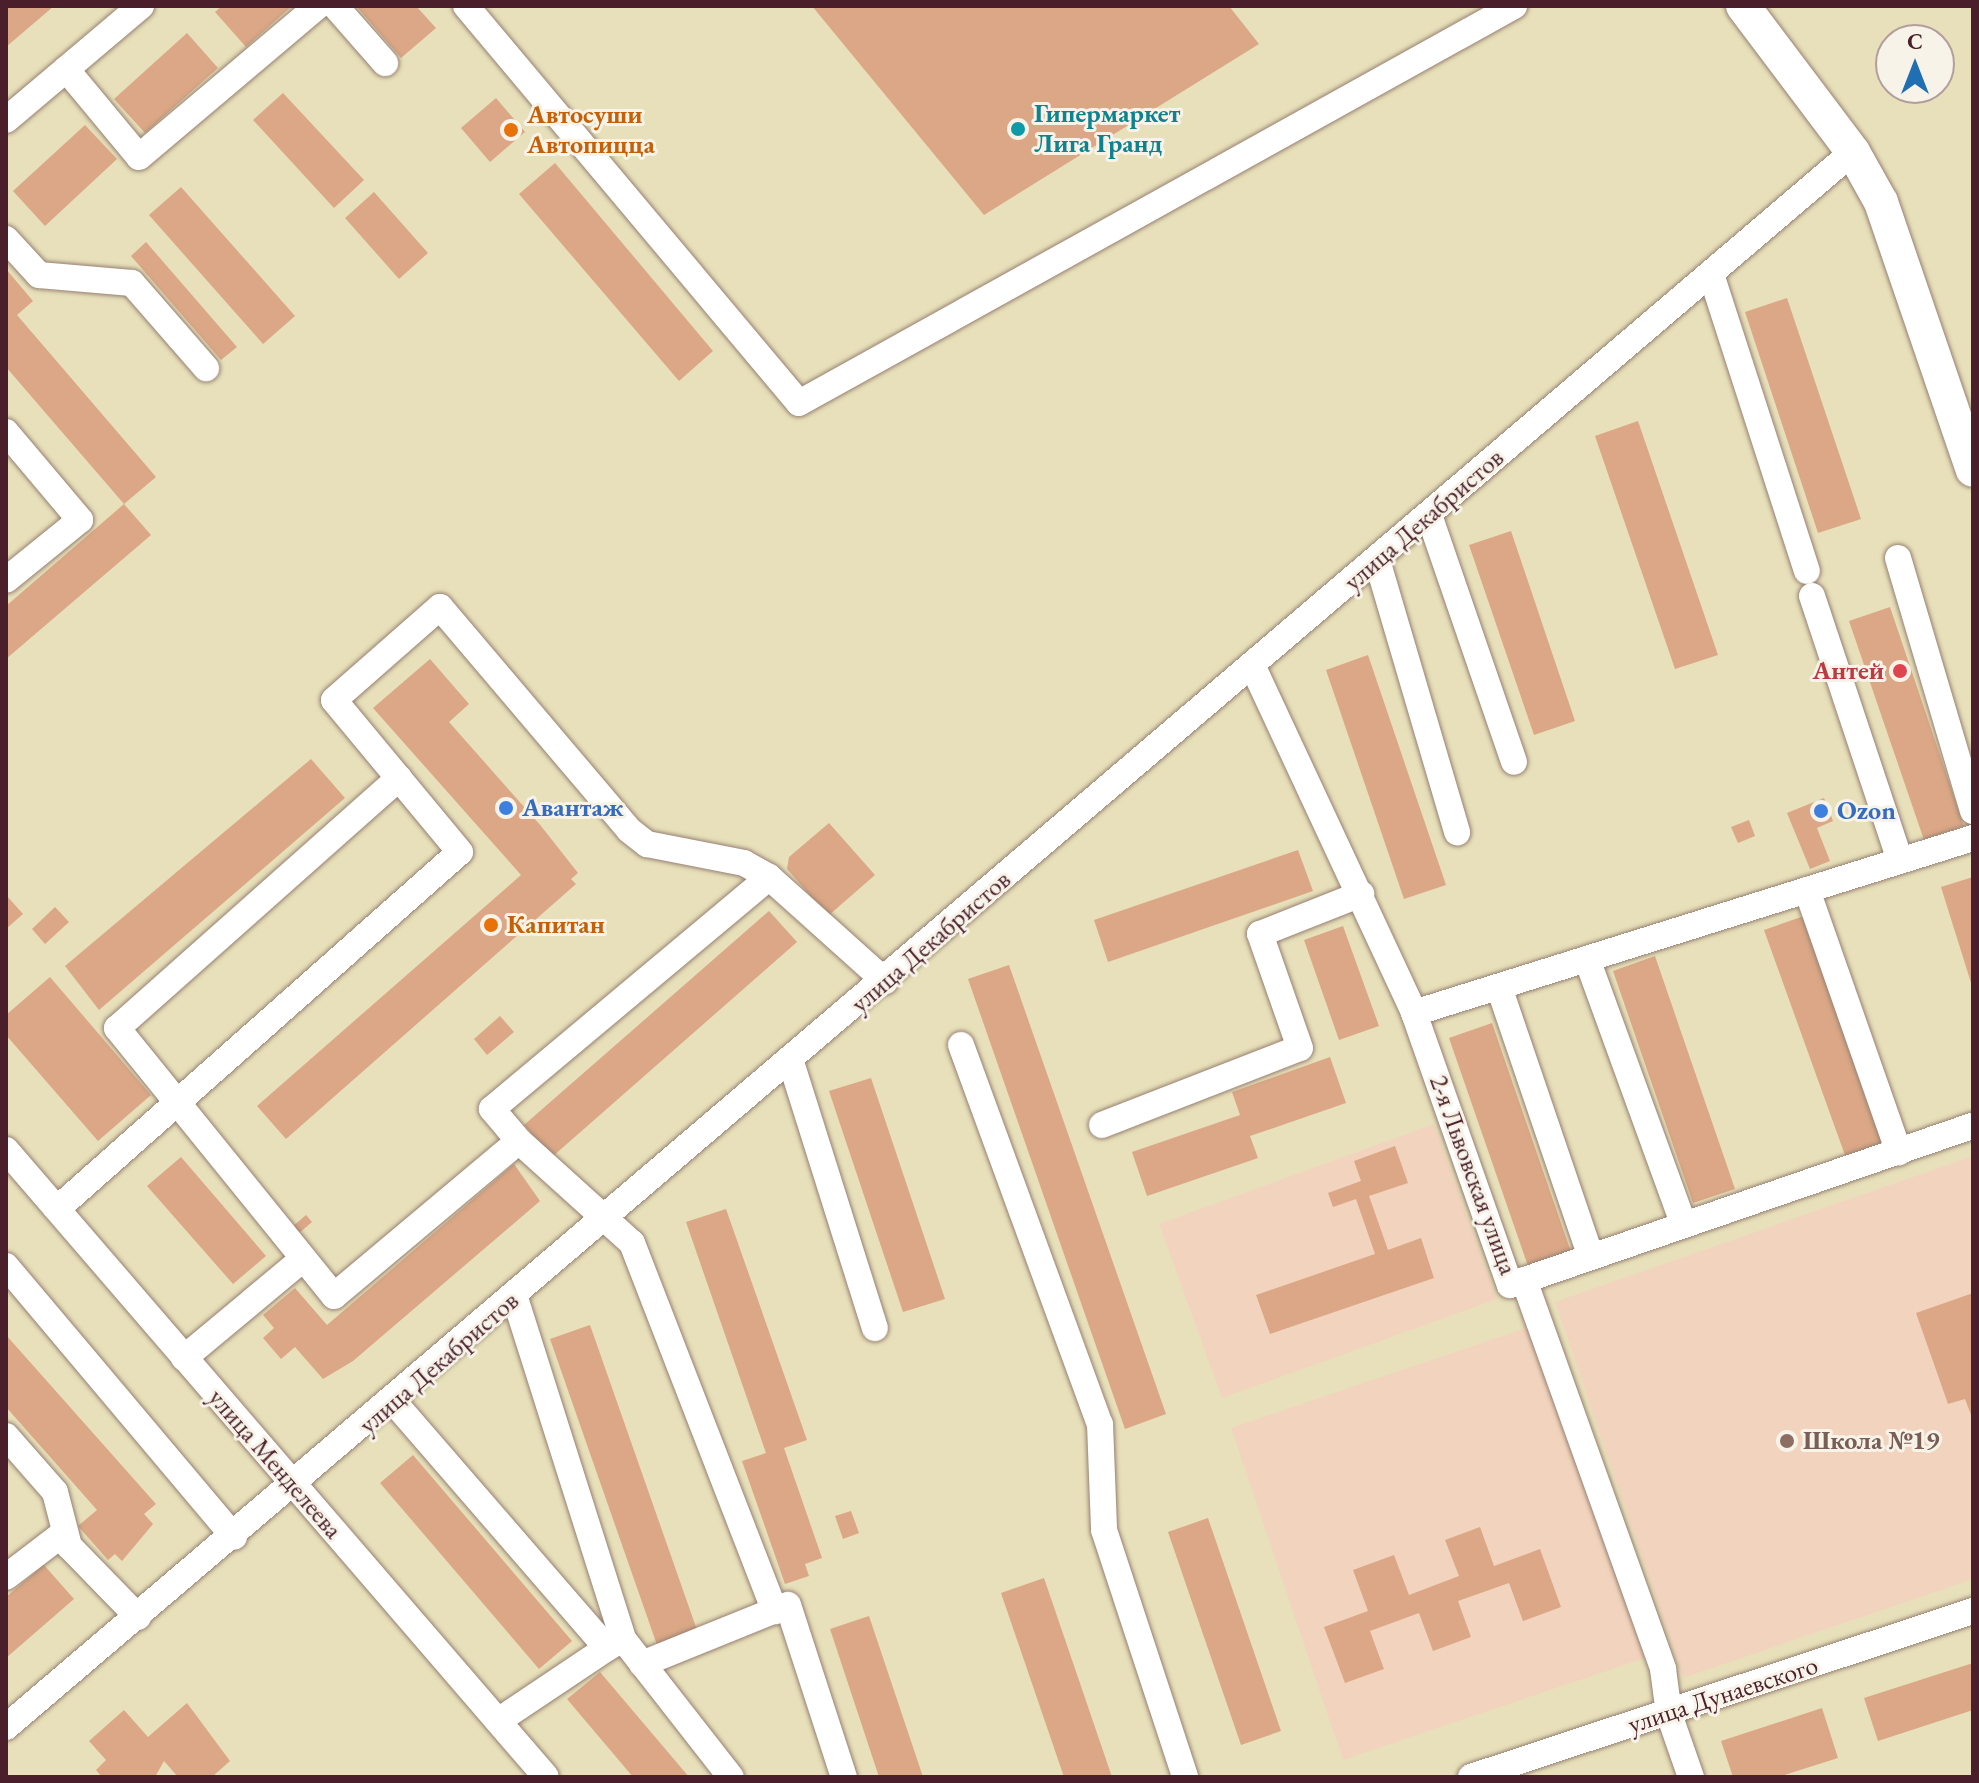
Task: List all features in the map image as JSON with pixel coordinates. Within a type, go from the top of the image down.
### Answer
[{"type":"main road","points":[[1743,6],[1853,152],[1900,247],[1973,470]]},
{"type":"street","points":[[6,120],[141,6]]},
{"type":"street","points":[[66,69],[139,157],[318,6]]},
{"type":"street","points":[[335,6],[385,63]]},
{"type":"street","points":[[466,6],[799,403],[1514,6]]},
{"type":"street","name":"улица Декабристов","points":[[6,1727],[294,1487],[515,1298],[601,1220],[791,1062],[1853,152]]},
{"type":"street","points":[[6,239],[39,275],[132,283],[206,368]]},
{"type":"street","points":[[1711,274],[1900,861]]},
{"type":"street","points":[[6,432],[80,520],[6,580]]},
{"type":"street","points":[[1429,515],[1514,762]]},
{"type":"street","points":[[1898,558],[1973,811]]},
{"type":"street","points":[[1377,560],[1457,832]]},
{"type":"street","points":[[57,1209],[460,852],[334,700],[440,607],[629,830],[647,844],[744,863],[769,877],[885,981]]},
{"type":"street","name":"2-я Львовская улица","points":[[1253,667],[1414,1013],[1510,1285],[1973,1126]]},
{"type":"street","points":[[399,778],[117,1028],[175,1105],[334,1296],[519,1141]]},
{"type":"street","points":[[1414,1013],[1973,838]]},
{"type":"street","points":[[769,877],[492,1109],[519,1141],[601,1220],[632,1243],[775,1611]]},
{"type":"street","points":[[1807,890],[1899,1152]]},
{"type":"street","points":[[1102,1125],[1300,1048],[1260,934],[1361,894]]},
{"type":"street","points":[[1587,959],[1684,1225]]},
{"type":"street","points":[[1499,987],[1591,1257]]},
{"type":"street","points":[[961,1045],[1100,1424],[1104,1530],[1185,1777]]},
{"type":"street","points":[[791,1062],[875,1328]]},
{"type":"street","name":"улица Менделеева","points":[[6,1150],[546,1777]]},
{"type":"street","points":[[184,1358],[303,1259]]},
{"type":"street","points":[[6,1266],[234,1537]]},
{"type":"street","points":[[1524,1280],[1663,1669],[1669,1714],[1683,1771]]},
{"type":"street","points":[[515,1298],[615,1643]]},
{"type":"street","points":[[393,1401],[615,1643],[642,1664],[731,1777]]},
{"type":"street","points":[[6,1436],[55,1492],[69,1546],[138,1617]]},
{"type":"street","points":[[6,1577],[65,1532]]},
{"type":"street","points":[[642,1664],[788,1605],[844,1777]]},
{"type":"street","name":"улица Дунаевского","points":[[1471,1777],[1973,1611]]},
{"type":"street","points":[[498,1721],[615,1643]]},
{"type":"shaded area","points":[[1434,1124],[1497,1299],[1222,1398],[1159,1224]]},
{"type":"shaded area","name":"Школа №19","points":[[1973,1156],[1973,1579],[1683,1678],[1555,1302]]},
{"type":"shaded area","points":[[1532,1326],[1645,1658],[1343,1760],[1231,1428]]},
{"type":"building","points":[[6,6],[54,6],[6,47]]},
{"type":"building","points":[[222,6],[292,6],[246,47],[215,12]]},
{"type":"building","points":[[356,6],[416,6],[436,28],[401,58]]},
{"type":"building","name":"Гипермаркет Лига Гранд","points":[[812,6],[1229,6],[1259,44],[984,215]]},
{"type":"building","points":[[187,33],[218,68],[145,133],[114,99]]},
{"type":"building","points":[[283,93],[364,180],[334,208],[253,120]]},
{"type":"building","points":[[496,98],[525,132],[490,162],[461,128]]},
{"type":"building","points":[[85,125],[117,159],[45,226],[13,191]]},
{"type":"building","points":[[555,163],[713,351],[679,381],[519,194]]},
{"type":"building","points":[[181,187],[295,316],[263,344],[149,215]]},
{"type":"building","points":[[374,192],[428,253],[399,279],[345,218]]},
{"type":"building","points":[[146,242],[237,347],[221,360],[131,256]]},
{"type":"building","points":[[6,269],[33,301],[17,315],[156,477],[124,504],[6,367]]},
{"type":"building","points":[[1787,298],[1861,519],[1818,533],[1745,312]]},
{"type":"building","points":[[1638,421],[1718,655],[1675,669],[1595,436]]},
{"type":"building","points":[[124,504],[151,535],[6,659],[6,606]]},
{"type":"building","points":[[1511,531],[1575,721],[1534,735],[1469,545]]},
{"type":"building","points":[[1890,607],[1964,826],[1924,840],[1849,621]]},
{"type":"building","points":[[1368,655],[1446,885],[1404,899],[1326,670]]},
{"type":"building","points":[[430,659],[469,704],[449,722],[578,873],[571,879],[576,884],[286,1139],[257,1106],[521,875],[373,708]]},
{"type":"building","points":[[311,759],[345,798],[99,1010],[65,966]]},
{"type":"building","points":[[1824,798],[1833,821],[1817,828],[1830,861],[1810,869],[1787,813]]},
{"type":"building","points":[[1749,820],[1755,836],[1738,843],[1731,827]]},
{"type":"building","points":[[829,823],[875,875],[828,916],[787,869],[789,857]]},
{"type":"building","points":[[1298,850],[1313,891],[1108,962],[1094,920]]},
{"type":"building","points":[[1973,877],[1973,986],[1972,986],[1941,887]]},
{"type":"building","points":[[6,895],[23,914],[6,929]]},
{"type":"building","points":[[55,907],[69,922],[45,944],[32,929]]},
{"type":"building","points":[[769,911],[797,942],[552,1157],[524,1125]]},
{"type":"building","points":[[1804,916],[1886,1144],[1846,1158],[1764,930]]},
{"type":"building","points":[[1343,926],[1379,1026],[1339,1040],[1304,940]]},
{"type":"building","points":[[1655,956],[1735,1189],[1693,1203],[1613,971]]},
{"type":"building","points":[[1009,965],[1166,1414],[1125,1429],[968,979]]},
{"type":"building","points":[[50,977],[151,1095],[98,1141],[6,1035],[6,1015]]},
{"type":"building","points":[[500,1016],[514,1032],[487,1055],[474,1039]]},
{"type":"building","points":[[1492,1023],[1571,1252],[1528,1266],[1449,1038]]},
{"type":"building","points":[[1330,1057],[1346,1103],[1250,1136],[1258,1158],[1147,1196],[1132,1152],[1240,1115],[1232,1092]]},
{"type":"building","points":[[871,1078],[945,1299],[903,1312],[829,1091]]},
{"type":"building","points":[[1395,1146],[1408,1183],[1369,1196],[1388,1250],[1421,1238],[1434,1278],[1270,1334],[1256,1295],[1375,1254],[1356,1199],[1333,1207],[1328,1193],[1361,1181],[1354,1161]]},
{"type":"building","points":[[181,1157],[266,1256],[233,1284],[147,1186]]},
{"type":"building","points":[[514,1164],[540,1201],[353,1361],[323,1379],[295,1347],[281,1359],[263,1338],[274,1328],[263,1315],[295,1288],[327,1325]]},
{"type":"building","points":[[726,1209],[807,1440],[784,1448],[822,1558],[805,1564],[809,1576],[785,1584],[742,1461],[766,1453],[686,1222]]},
{"type":"building","points":[[306,1215],[312,1222],[298,1234],[292,1227]]},
{"type":"building","points":[[1973,1293],[1973,1420],[1965,1399],[1948,1404],[1916,1313]]},
{"type":"building","points":[[590,1325],[697,1630],[657,1645],[550,1339]]},
{"type":"building","points":[[6,1335],[156,1504],[144,1514],[153,1524],[122,1561],[115,1554],[108,1560],[78,1526],[97,1510],[6,1407]]},
{"type":"building","points":[[413,1455],[572,1641],[539,1669],[380,1483]]},
{"type":"building","points":[[851,1511],[859,1533],[843,1539],[835,1516]]},
{"type":"building","points":[[1208,1518],[1281,1731],[1241,1745],[1168,1532]]},
{"type":"building","points":[[1480,1527],[1494,1566],[1540,1549],[1561,1607],[1523,1621],[1509,1583],[1458,1601],[1471,1637],[1433,1651],[1419,1613],[1370,1631],[1384,1669],[1345,1683],[1324,1627],[1368,1611],[1353,1570],[1394,1555],[1409,1595],[1459,1576],[1445,1540]]},
{"type":"building","points":[[44,1565],[74,1599],[6,1658],[6,1597]]},
{"type":"building","points":[[1044,1578],[1112,1777],[1064,1777],[1001,1593]]},
{"type":"building","points":[[869,1616],[923,1777],[879,1777],[830,1629]]},
{"type":"building","points":[[1973,1663],[1973,1710],[1878,1741],[1864,1698]]},
{"type":"building","points":[[600,1672],[689,1777],[633,1777],[567,1699]]},
{"type":"building","points":[[187,1703],[230,1761],[212,1777],[178,1777],[164,1761],[155,1777],[102,1777],[96,1770],[106,1760],[89,1741],[124,1710],[148,1737]]},
{"type":"building","points":[[1822,1708],[1838,1758],[1778,1777],[1733,1777],[1721,1741]]},
{"type":"place","name":"Гипермаркет Лига Гранд","points":[[1018,129]]},
{"type":"place","name":"Автосуши Автопицца","points":[[511,130]]},
{"type":"place","name":"Антей","points":[[1900,671]]},
{"type":"place","name":"Авантаж","points":[[506,808]]},
{"type":"place","name":"Ozon","points":[[1821,811]]},
{"type":"place","name":"Капитан","points":[[491,925]]},
{"type":"place","name":"Школа №19","points":[[1787,1441]]}]
